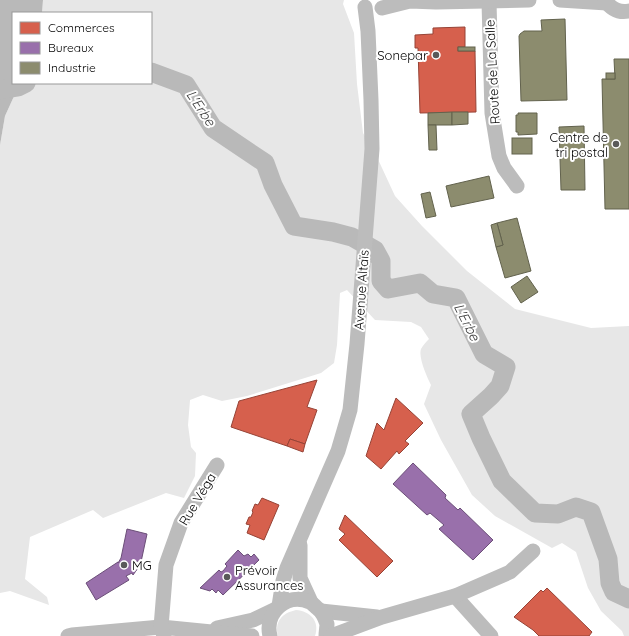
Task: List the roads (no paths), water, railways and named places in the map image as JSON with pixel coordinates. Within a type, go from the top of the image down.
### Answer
[{"type":"street","name":"Route de La Salle","points":[[375,5],[409,1],[489,2],[529,0]]},
{"type":"street","points":[[560,0],[606,2],[610,7],[616,10],[623,12],[629,10]]},
{"type":"street","name":"Route de La Salle","points":[[489,2],[492,113],[499,156],[504,168],[517,186]]},
{"type":"street","name":"Avenue Altaïs","points":[[270,636],[268,629],[271,616],[277,608],[287,568],[338,451],[350,410],[357,344],[372,149],[368,31],[375,5]]},
{"type":"street","name":"Rue Véga","points":[[162,632],[166,565],[181,523],[217,465]]},
{"type":"street","name":"Avenue Altaïs","points":[[300,540],[300,578],[327,624],[326,636]]},
{"type":"street","points":[[331,636],[382,617],[455,596],[510,572],[533,551]]},
{"type":"street","points":[[455,596],[491,636]]},
{"type":"street","points":[[206,631],[253,620],[289,601],[300,599],[316,607],[382,617]]},
{"type":"street","points":[[68,636],[206,631],[252,636]]},
{"type":"waterway","name":"L'Erbe","points":[[152,72],[186,85],[213,128],[265,163],[273,185],[294,226],[333,232],[352,237],[375,250],[381,261],[381,281],[388,289],[420,283],[433,294],[456,298],[484,354],[506,367],[500,386],[471,414],[502,481],[535,513],[558,514],[576,507],[591,512],[608,559],[610,583],[614,592],[629,599]]},
{"type":"waterway","name":"L'Erbe","points":[[0,90],[18,87],[24,84]]},
{"type":"place","name":"Sonepar","points":[[436,55]]},
{"type":"place","name":"Centre de tri postal","points":[[616,144]]},
{"type":"place","name":"MG","points":[[124,565]]},
{"type":"place","name":"Prévoir Assurances","points":[[227,577]]}]
